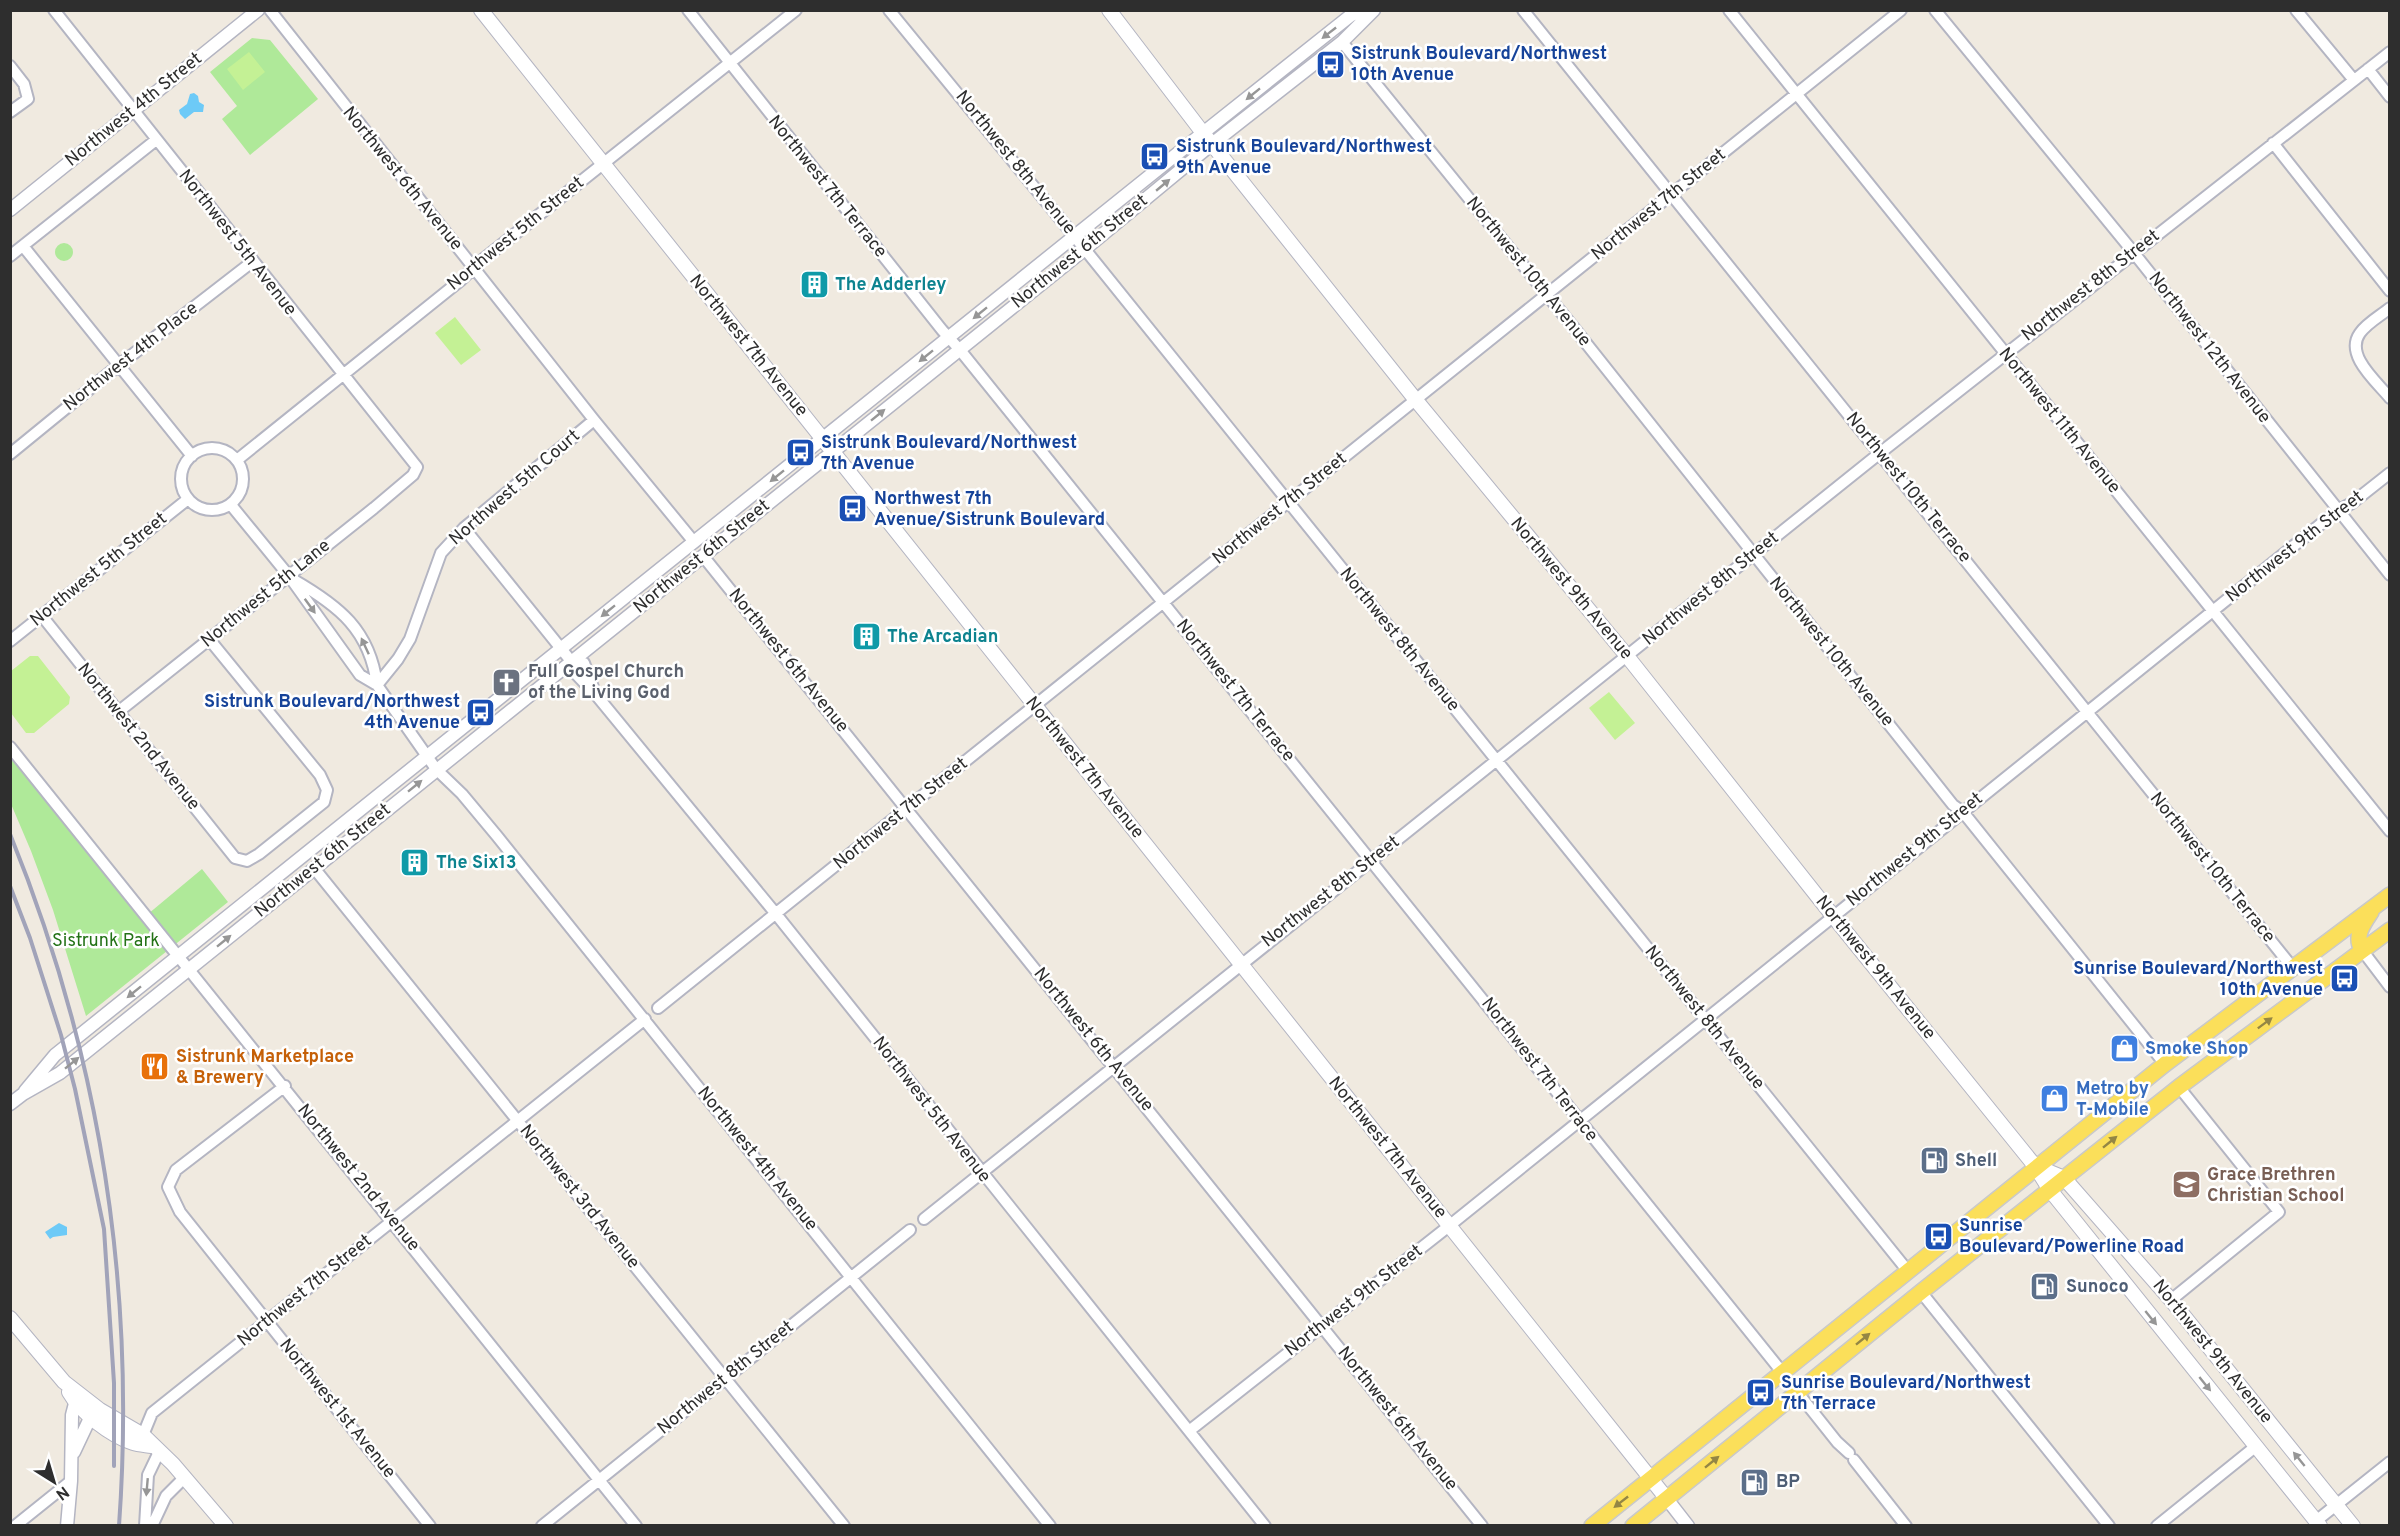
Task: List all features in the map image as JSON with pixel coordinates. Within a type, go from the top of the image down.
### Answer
[{"type":"main road","name":"Northwest 7th Avenue","points":[[481,10],[1667,1499]]},
{"type":"main road","name":"Northwest 9th Avenue","points":[[1109,10],[1207,139],[1415,399],[1627,656],[1833,916],[2036,1166],[2050,1190],[2318,1523]]},
{"type":"main road","points":[[1592,1526],[2036,1166],[2165,1064],[2390,895]]},
{"type":"main road","points":[[2362,950],[2358,943],[2358,936],[2374,906]]},
{"type":"main road","points":[[1633,1526],[1921,1292],[2179,1087],[2390,930]]},
{"type":"main road","name":"Northwest 9th Avenue","points":[[2036,1166],[2064,1178],[2171,1300],[2353,1526]]},
{"type":"main road","points":[[10,1318],[91,1416],[114,1434],[133,1443],[156,1449]]},
{"type":"main road","points":[[76,1398],[143,1435],[185,1477],[226,1526]]},
{"type":"street","name":"Northwest 5th Avenue","points":[[54,10],[342,376],[417,467],[413,475]]},
{"type":"street","name":"Northwest 4th Street","points":[[10,210],[258,10]]},
{"type":"street","name":"Northwest 6th Avenue","points":[[270,10],[594,420],[694,542]]},
{"type":"street","name":"Northwest 7th Terrace","points":[[688,10],[948,338],[1372,859],[1782,1372]]},
{"type":"street","name":"Northwest 5th Street","points":[[237,460],[602,163],[796,10]]},
{"type":"street","name":"Northwest 8th Avenue","points":[[889,10],[1085,249],[1907,1270]]},
{"type":"street","name":"Northwest 6th Street","points":[[23,1094],[49,1061],[822,439],[1075,237],[1342,42],[1374,10]]},
{"type":"street","name":"Northwest 10th Terrace","points":[[1523,10],[2292,968]]},
{"type":"street","name":"Northwest 11th Avenue","points":[[1729,10],[2211,612],[2390,831]]},
{"type":"street","name":"Northwest 7th Street","points":[[658,1008],[1901,10]]},
{"type":"street","name":"Northwest 12th Avenue","points":[[1935,10],[2134,253],[2390,575]]},
{"type":"street","points":[[2296,10],[2353,79]]},
{"type":"street","name":"Northwest 6th Street","points":[[10,1104],[23,1094],[53,1078],[1085,249],[1352,12]]},
{"type":"street","name":"Northwest 10th Avenue","points":[[1342,42],[1547,295],[1953,805],[1963,812],[2165,1064]]},
{"type":"street","name":"Northwest 8th Street","points":[[924,1219],[1880,453],[2390,52]]},
{"type":"street","points":[[10,66],[24,84],[28,99],[10,112]]},
{"type":"street","points":[[2368,69],[2390,97]]},
{"type":"street","points":[[10,256],[156,140]]},
{"type":"street","points":[[2273,143],[2390,291]]},
{"type":"street","points":[[22,246],[192,456]]},
{"type":"street","name":"Northwest 4th Place","points":[[10,454],[118,365],[252,262]]},
{"type":"street","points":[[2390,308],[2364,329],[2356,341],[2358,359],[2390,398]]},
{"type":"street","name":"Northwest 5th Court","points":[[377,685],[398,659],[410,639],[441,553],[464,528],[594,420]]},
{"type":"street","points":[[215,448],[224,450],[237,460],[242,469],[242,488],[231,505],[214,510],[204,510],[188,499],[181,482],[185,464],[192,456],[215,448]]},
{"type":"street","name":"Northwest 9th Street","points":[[1189,1431],[1449,1226],[2337,511],[2390,472]]},
{"type":"street","name":"Northwest 5th Lane","points":[[118,711],[413,475]]},
{"type":"street","name":"Northwest 5th Street","points":[[11,639],[188,499]]},
{"type":"street","name":"Northwest 4th Avenue","points":[[231,505],[289,576],[360,675],[377,685],[436,769],[462,794],[645,1019],[1050,1526]]},
{"type":"street","name":"Northwest 5th Avenue","points":[[464,528],[571,661],[574,672],[597,696],[776,914],[1265,1526]]},
{"type":"street","name":"Northwest 6th Avenue","points":[[703,556],[1482,1526]]},
{"type":"street","name":"Northwest 4th Avenue","points":[[289,576],[328,600],[357,629],[375,666],[377,685]]},
{"type":"street","name":"Northwest 2nd Avenue","points":[[42,616],[235,858],[247,861],[324,802],[327,790],[320,775],[209,639]]},
{"type":"street","name":"Northwest 2nd Avenue","points":[[10,747],[285,1086],[636,1526]]},
{"type":"street","name":"Northwest 4th Avenue","points":[[450,758],[453,779],[462,794]]},
{"type":"street","name":"Northwest 3rd Avenue","points":[[314,868],[844,1526]]},
{"type":"street","points":[[2362,950],[2390,987]]},
{"type":"street","name":"Northwest 7th Street","points":[[143,1435],[152,1413],[645,1019]]},
{"type":"street","name":"Northwest 1st Avenue","points":[[285,1086],[176,1170],[168,1187],[180,1212],[430,1526]]},
{"type":"street","points":[[2171,1300],[2279,1212],[2179,1087]]},
{"type":"street","name":"Northwest 8th Street","points":[[542,1526],[910,1230]]},
{"type":"street","points":[[1921,1292],[2109,1526]]},
{"type":"street","points":[[1798,1393],[1837,1442],[1852,1456],[1906,1526]]},
{"type":"street","points":[[67,1526],[76,1398]]},
{"type":"street","points":[[71,1459],[91,1416]]},
{"type":"street","points":[[2157,1526],[2255,1446]]},
{"type":"street","points":[[145,1526],[148,1474],[156,1449]]},
{"type":"street","points":[[2318,1523],[2336,1504],[2390,1462]]},
{"type":"street","points":[[152,1526],[166,1496],[185,1477]]},
{"type":"street","points":[[15,1526],[71,1481]]},
{"type":"street","name":"Northwest 7th Avenue","points":[[1667,1499],[1688,1526]]},
{"type":"green space","points":[[252,38],[270,40],[318,99],[250,155],[222,119],[237,106],[210,72]]},
{"type":"green space","points":[[249,52],[265,72],[243,90],[227,69]]},
{"type":"green space","points":[[64,243],[70,246],[73,252],[70,258],[64,261],[58,258],[55,252],[58,246]]},
{"type":"green space","points":[[455,317],[481,350],[461,365],[435,333]]},
{"type":"green space","points":[[30,656],[38,656],[70,697],[69,704],[34,733],[26,733],[11,713],[11,671]]},
{"type":"green space","points":[[1609,692],[1635,723],[1615,740],[1589,708]]},
{"type":"green space","name":"Sistrunk Park","points":[[10,753],[142,919],[202,869],[228,902],[86,1016],[53,910],[11,804]]},
{"type":"water","points":[[194,93],[198,96],[199,102],[204,105],[203,112],[194,112],[185,119],[179,110],[187,104],[190,94]]},
{"type":"water","points":[[59,1223],[67,1227],[67,1235],[50,1239],[45,1232]]},
{"type":"railway","points":[[10,834],[41,917],[67,1002],[89,1087],[105,1174],[116,1261],[122,1349],[123,1437],[119,1526]]},
{"type":"railway","points":[[10,886],[30,938],[61,1035],[75,1089],[104,1229],[114,1383],[114,1466]]},
{"type":"place","name":"Sistrunk Boulevard/Northwest 10th Avenue","points":[[1330,64]]},
{"type":"place","name":"Sistrunk Boulevard/Northwest 9th Avenue","points":[[1155,157]]},
{"type":"place","name":"The Adderley","points":[[814,285]]},
{"type":"place","name":"Sistrunk Boulevard/Northwest 7th Avenue","points":[[800,453]]},
{"type":"place","name":"Northwest 7th Avenue/Sistrunk Boulevard","points":[[853,509]]},
{"type":"place","name":"The Arcadian","points":[[866,637]]},
{"type":"place","name":"Full Gospel Church of the Living God","points":[[507,682]]},
{"type":"place","name":"Sistrunk Boulevard/Northwest 4th Avenue","points":[[481,712]]},
{"type":"place","name":"The Six13","points":[[415,863]]},
{"type":"place","name":"Sunrise Boulevard/Northwest 10th Avenue","points":[[2344,979]]},
{"type":"place","name":"Smoke Shop","points":[[2124,1049]]},
{"type":"place","name":"Sistrunk Marketplace & Brewery","points":[[155,1067]]},
{"type":"place","name":"Metro by T-Mobile","points":[[2055,1099]]},
{"type":"place","name":"Shell","points":[[1934,1161]]},
{"type":"place","name":"Grace Brethren Christian School","points":[[2186,1185]]},
{"type":"place","name":"Sunrise Boulevard/Powerline Road","points":[[1938,1236]]},
{"type":"place","name":"Sunoco","points":[[2045,1287]]},
{"type":"place","name":"Sunrise Boulevard/Northwest 7th Terrace","points":[[1760,1393]]},
{"type":"place","name":"BP","points":[[1755,1482]]}]
